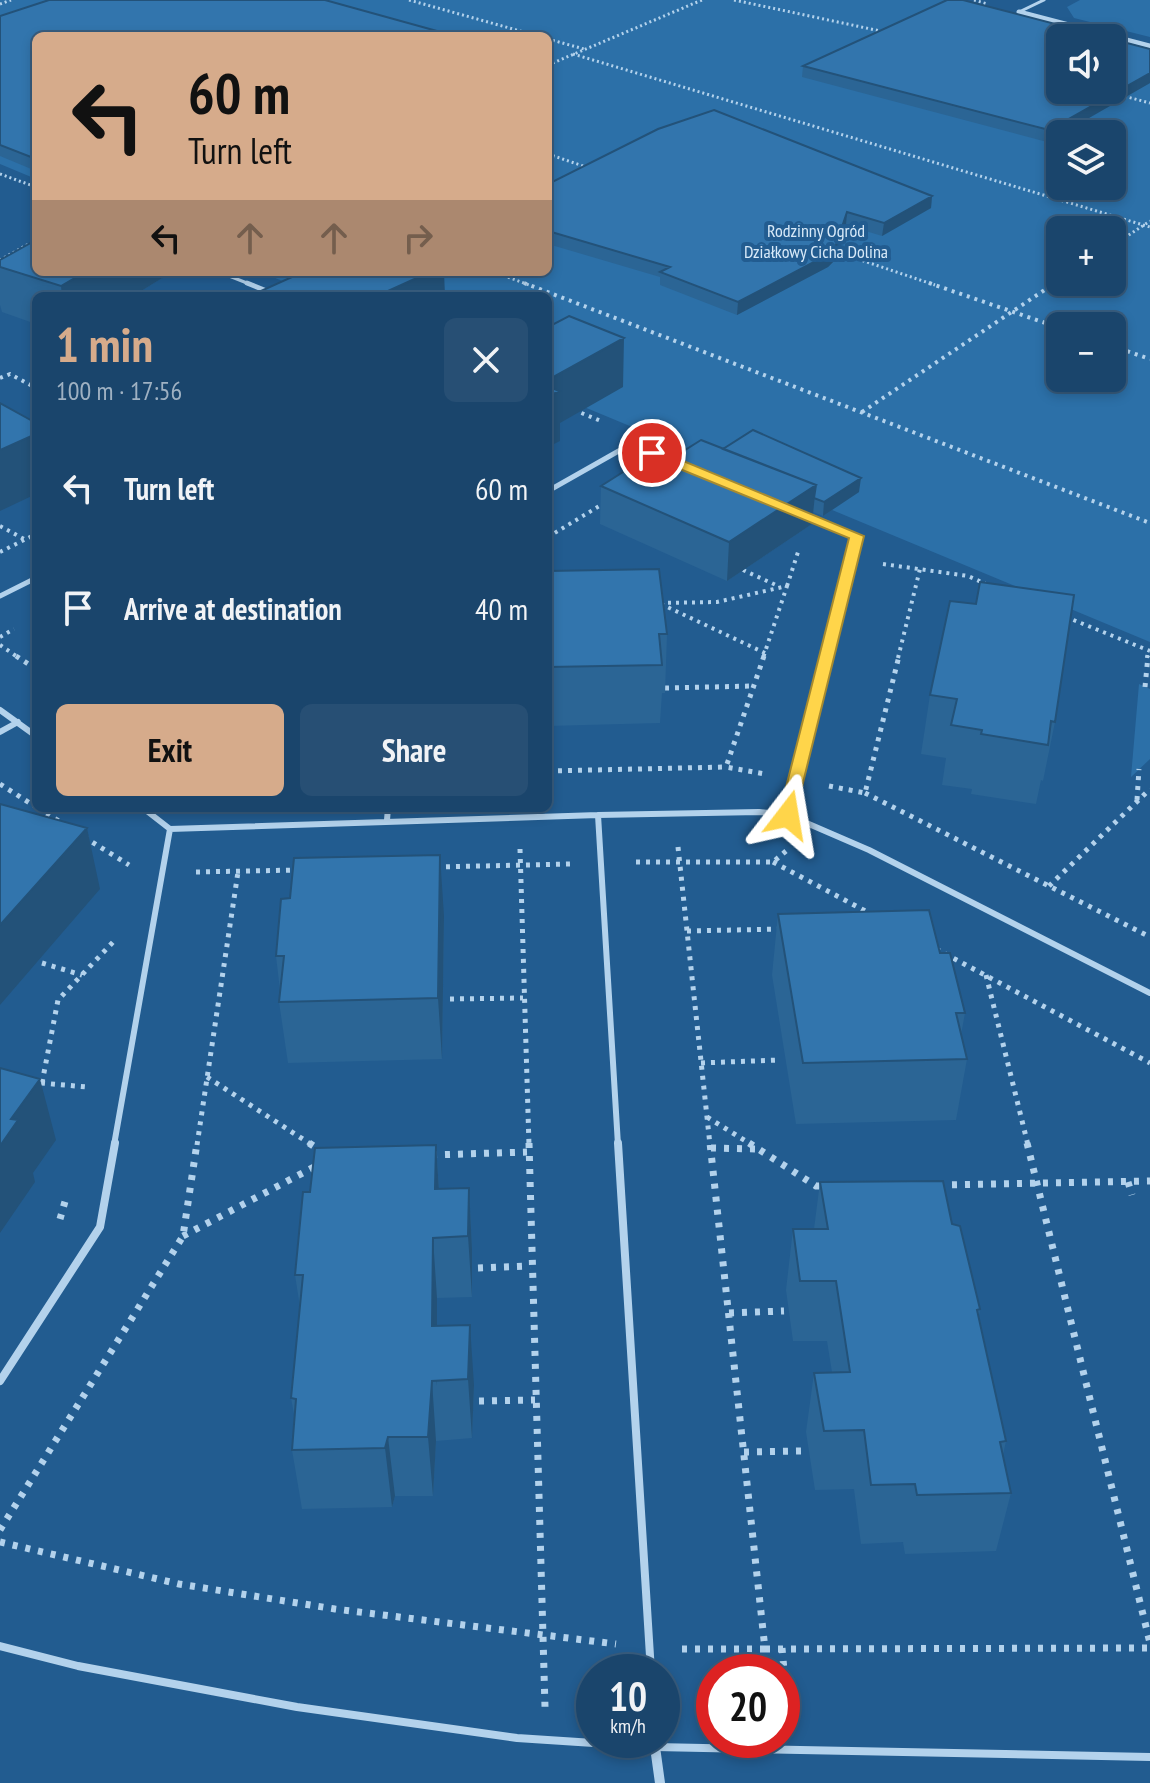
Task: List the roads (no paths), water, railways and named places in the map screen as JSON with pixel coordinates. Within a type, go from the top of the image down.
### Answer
[{"type":"street","points":[[1019,12],[1150,46]]},
{"type":"street","points":[[657,1758],[660,1783]]},
{"type":"lane","points":[[1019,12],[1044,0]]},
{"type":"lane","points":[[229,276],[269,292]]},
{"type":"lane","points":[[552,489],[631,444],[674,461]]},
{"type":"lane","points":[[788,815],[857,536],[801,513]]},
{"type":"lane","points":[[0,596],[32,580]]},
{"type":"lane","points":[[0,710],[32,733]]},
{"type":"lane","points":[[0,732],[18,722]]},
{"type":"lane","points":[[148,812],[170,829],[598,815],[788,815],[819,827],[1150,993]]},
{"type":"lane","points":[[387,820],[388,812]]},
{"type":"lane","points":[[598,815],[649,1654]]},
{"type":"lane","points":[[0,1381],[100,1227],[170,829]]},
{"type":"lane","points":[[0,1646],[78,1666],[297,1707],[546,1740],[576,1741]]},
{"type":"lane","points":[[680,1744],[1150,1757]]},
{"type":"park label","name":"Rodzinny Ogród Działkowy Cicha Dolina","points":[[816,241]]}]
